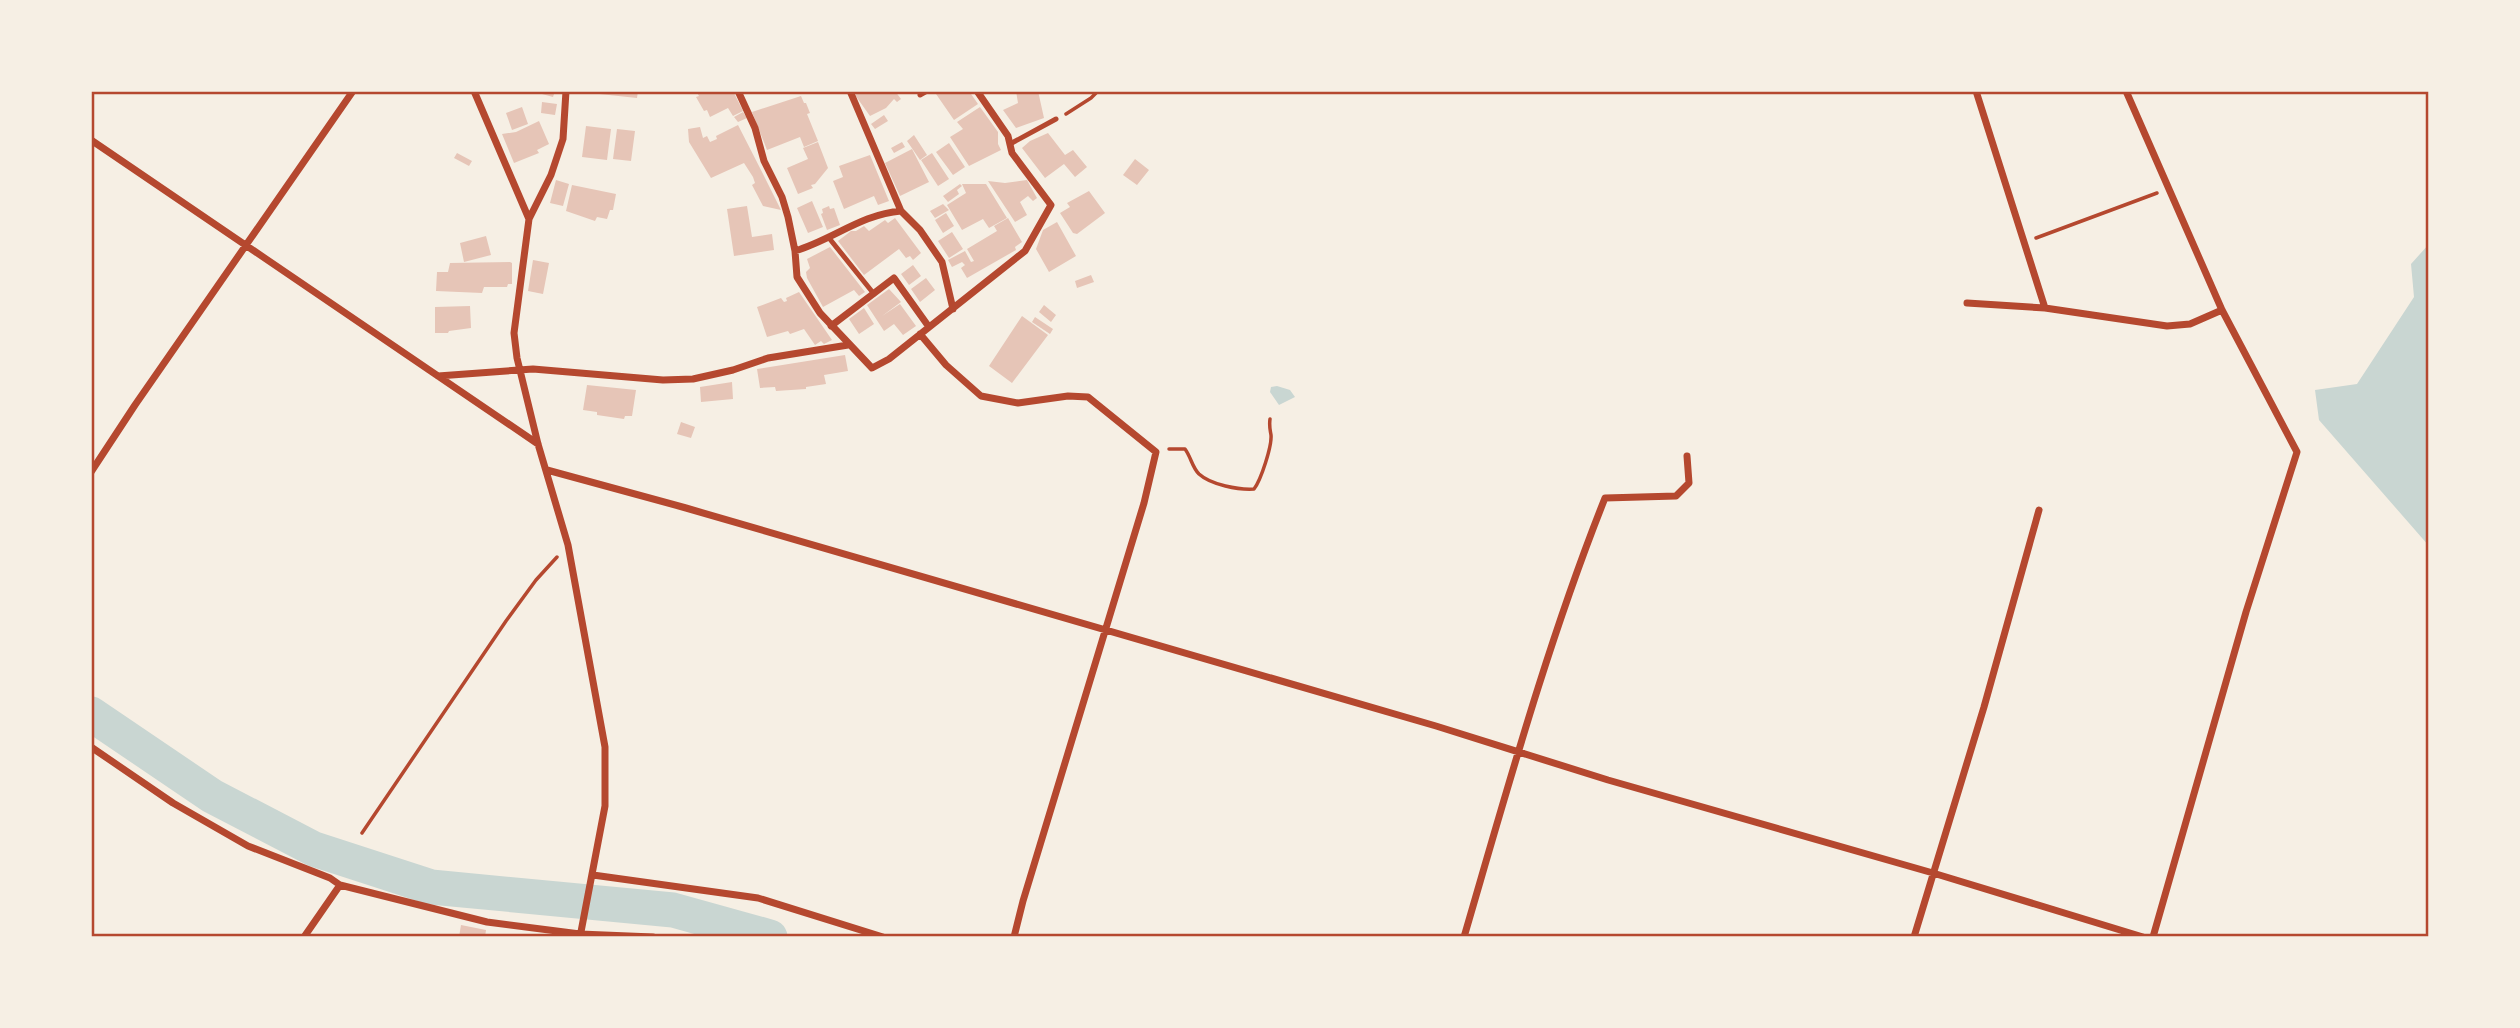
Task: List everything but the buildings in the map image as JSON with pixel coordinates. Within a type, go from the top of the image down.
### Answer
[{"type":"street","points":[[91,472],[353,91]]},
{"type":"street","points":[[474,91],[529,219]]},
{"type":"street","points":[[566,91],[563,139],[551,175],[529,219],[514,333],[537,444],[568,545],[605,747],[605,806],[580,936]]},
{"type":"street","points":[[738,91],[755,128],[764,161],[782,197],[796,251],[797,276],[820,313],[872,368],[889,359],[1026,251],[1051,205],[1012,153],[1008,136],[977,91]]},
{"type":"street","points":[[850,91],[901,211],[920,230],[942,262],[953,309]]},
{"type":"street","points":[[1976,91],[2045,308]]},
{"type":"street","points":[[2126,91],[2222,310],[2297,452],[2246,612],[2153,937]]},
{"type":"street","points":[[91,139],[245,247],[537,444]]},
{"type":"street","points":[[796,251],[867,219],[901,211]]},
{"type":"street","points":[[831,326],[894,278],[929,327]]},
{"type":"street","points":[[1967,303],[2045,308],[2167,326],[2189,324],[2222,310]]},
{"type":"street","points":[[920,334],[946,365],[981,396],[1018,402],[1068,396],[1088,397],[1156,452],[1106,631],[1014,937]]},
{"type":"street","points":[[438,376],[533,369],[663,380],[693,379],[733,370],[768,358],[848,345]]},
{"type":"street","points":[[1464,937],[1519,751],[1576,575],[1605,498],[1676,496],[1689,483],[1686,456]]},
{"type":"street","points":[[547,470],[687,508],[1519,751],[2143,937]]},
{"type":"street","points":[[1914,937],[1984,707],[2039,510]]},
{"type":"street","points":[[91,747],[173,803],[248,846],[330,878],[340,885],[487,922],[580,936],[653,937]]},
{"type":"street","points":[[593,875],[758,898],[883,937]]},
{"type":"street","points":[[304,937],[340,885]]},
{"type":"lane","points":[[920,95],[927,91]]},
{"type":"lane","points":[[1010,144],[1056,119]]},
{"type":"lane","points":[[829,238],[873,294]]},
{"type":"path","points":[[1056,119],[1098,91]]},
{"type":"path","points":[[2023,243],[2169,189]]},
{"type":"path","points":[[1156,452],[1185,449],[1201,476],[1244,490],[1254,489],[1271,439],[1270,419]]},
{"type":"path","points":[[362,834],[506,621],[536,580],[568,545]]},
{"type":"shaded area","points":[[2429,244],[2429,546],[2319,420],[2315,390],[2357,384],[2414,297],[2411,264]]},
{"type":"shaded area","points":[[1271,387],[1290,390],[1295,397],[1279,405],[1270,392]]},
{"type":"waterway","points":[[91,714],[212,796],[314,849],[431,887],[673,910],[770,937]]}]
